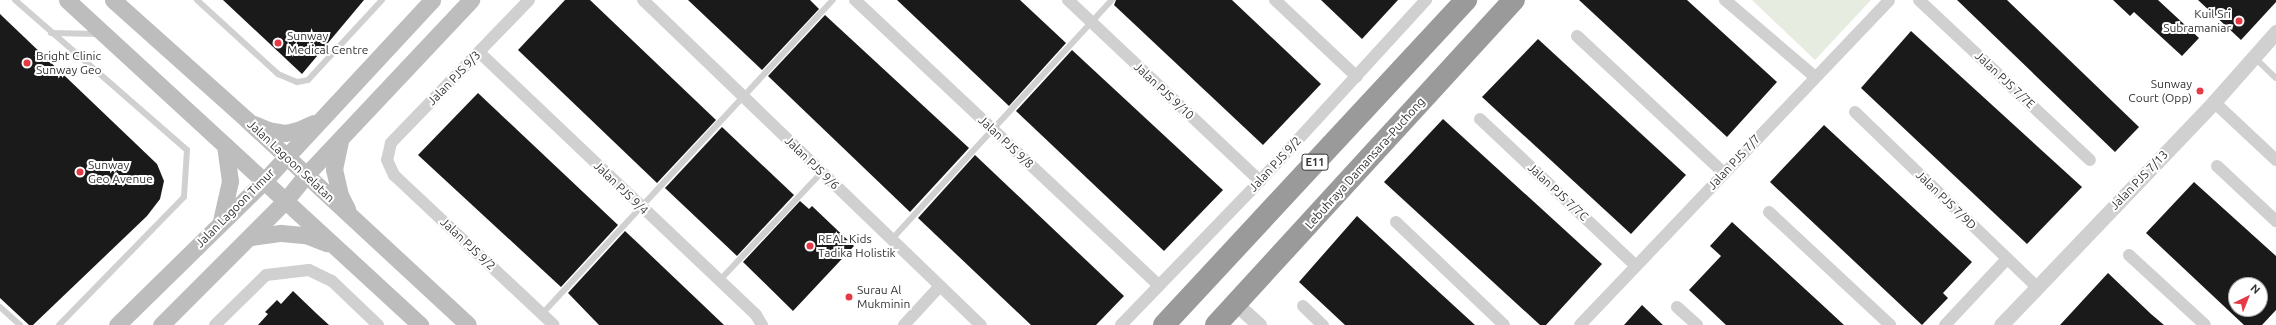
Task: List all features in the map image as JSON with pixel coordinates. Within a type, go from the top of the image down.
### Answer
[{"type":"highway","name":"E11","points":[[1164,325],[1466,0]]},
{"type":"highway","name":"Lebuhraya Damansara–Puchong","points":[[1216,325],[1514,0]]},
{"type":"main road","points":[[67,0],[420,325]]},
{"type":"main road","name":"Jalan Lagoon Selatan","points":[[113,0],[247,120],[468,325]]},
{"type":"main road","name":"Jalan Lagoon Timur","points":[[117,325],[264,181],[432,0]]},
{"type":"main road","points":[[161,325],[251,237],[285,201],[306,175],[465,2]]},
{"type":"main road","points":[[247,120],[268,130],[285,132],[298,130],[319,120]]},
{"type":"main road","points":[[341,138],[335,160],[335,174],[340,196],[350,215]]},
{"type":"main road","points":[[220,223],[227,201],[230,181],[225,145]]},
{"type":"main road","points":[[251,237],[281,233],[306,235],[335,246]]},
{"type":"street","name":"Jalan PJS 9/3","points":[[387,160],[391,143],[529,0]]},
{"type":"street","name":"Jalan PJS 9/6","points":[[643,0],[981,325]]},
{"type":"street","name":"Jalan PJS 9/8","points":[[855,0],[1158,285]]},
{"type":"street","name":"Jalan PJS 9/10","points":[[1068,0],[1260,181]]},
{"type":"street","points":[[1275,0],[1357,77]]},
{"type":"street","name":"Jalan PJS 9/2","points":[[1121,325],[1260,181],[1426,0]]},
{"type":"street","points":[[1725,0],[1815,77]]},
{"type":"street","name":"Jalan PJS 7/7","points":[[1580,325],[1889,0]]},
{"type":"street","name":"Jalan PJS 7/7E","points":[[1919,0],[2090,160]]},
{"type":"street","name":"Jalan PJS 7/13","points":[[2001,325],[2214,102],[2276,32]]},
{"type":"street","points":[[1577,36],[1724,173]]},
{"type":"street","name":"Jalan PJS 9/4","points":[[479,52],[756,316],[762,325]]},
{"type":"street","points":[[2214,102],[2276,160]]},
{"type":"street","name":"Jalan PJS 7/9D","points":[[1855,112],[2037,288]]},
{"type":"street","name":"Jalan PJS 7/7C","points":[[1480,119],[1636,266]]},
{"type":"street","name":"Jalan PJS 9/2","points":[[387,160],[394,175],[554,325]]},
{"type":"street","points":[[2217,166],[2276,221]]},
{"type":"street","points":[[1769,212],[1890,325]]},
{"type":"street","points":[[1396,222],[1504,325]]},
{"type":"street","points":[[2129,255],[2205,325]]},
{"type":"street","points":[[1945,325],[2007,259]]},
{"type":"street","points":[[215,325],[266,275],[309,270],[332,280],[378,325]]},
{"type":"street","points":[[904,325],[940,286]]},
{"type":"street","points":[[1236,304],[1259,325]]},
{"type":"street","points":[[1303,306],[1323,325]]},
{"type":"street","points":[[1677,306],[1697,325]]},
{"type":"lane","points":[[15,0],[51,33],[187,150],[184,197],[59,325]]},
{"type":"lane","points":[[197,0],[278,74],[297,82],[308,80],[382,0]]},
{"type":"lane","points":[[542,314],[833,0]]},
{"type":"lane","points":[[892,239],[1112,0]]},
{"type":"lane","points":[[51,33],[104,34]]},
{"type":"lane","points":[[2254,57],[2276,78]]},
{"type":"lane","points":[[719,281],[822,172]]},
{"type":"lane","points":[[0,307],[20,325]]},
{"type":"shaded area","points":[[1752,0],[1871,0],[1815,60]]},
{"type":"building","points":[[223,0],[364,0],[302,74]]},
{"type":"building","points":[[565,0],[590,0],[716,120],[657,183],[518,50]]},
{"type":"building","points":[[688,0],[810,0],[819,9],[762,70]]},
{"type":"building","points":[[897,0],[1020,0],[1066,43],[1009,106]]},
{"type":"building","points":[[1116,0],[1232,0],[1321,84],[1263,145],[1114,5]]},
{"type":"building","points":[[1321,0],[1398,0],[1362,39]]},
{"type":"building","points":[[1579,0],[1687,0],[1777,82],[1727,137]]},
{"type":"building","points":[[1957,0],[2007,0],[2139,127],[2115,152]]},
{"type":"building","points":[[2113,0],[2158,0],[2199,38],[2182,56],[2134,12],[2130,16]]},
{"type":"building","name":"Kuil Sri Subramaniar","points":[[2198,0],[2276,0],[2276,2],[2241,40]]},
{"type":"building","name":"Sunway Geo Avenue","points":[[0,14],[157,164],[164,181],[160,199],[147,216],[33,325],[29,325],[0,298]]},
{"type":"building","points":[[825,15],[969,148],[910,212],[768,76]]},
{"type":"building","points":[[1911,31],[2082,187],[2027,244],[1861,88]]},
{"type":"building","points":[[1538,39],[1686,175],[1631,234],[1482,97]]},
{"type":"building","points":[[1072,50],[1223,190],[1164,251],[1016,111]]},
{"type":"building","points":[[478,93],[618,225],[561,287],[418,155]]},
{"type":"building","points":[[1443,119],[1602,264],[1546,325],[1540,325],[1384,182]]},
{"type":"building","points":[[1824,125],[1972,262],[1943,293],[1948,298],[1922,325],[1770,182]]},
{"type":"building","points":[[722,127],[794,195],[737,256],[665,188]]},
{"type":"building","points":[[975,155],[1124,296],[1096,325],[1031,325],[918,218]]},
{"type":"building","points":[[2194,182],[2276,256],[2276,310],[2262,325],[2244,325],[2235,317],[2268,317],[2268,277],[2228,277],[2228,310],[2146,233]]},
{"type":"building","points":[[800,201],[809,209],[812,206],[854,246],[793,311],[743,262]]},
{"type":"building","points":[[1357,216],[1475,325],[1345,325],[1299,282]]},
{"type":"building","points":[[1732,222],[1844,325],[1726,325],[1689,290],[1721,256],[1710,246]]},
{"type":"building","points":[[625,231],[724,325],[599,325],[568,293]]},
{"type":"building","points":[[2108,273],[2151,314],[2164,325],[2060,325]]},
{"type":"building","points":[[293,291],[329,325],[258,325],[268,314],[265,312],[277,300],[281,304]]},
{"type":"building","points":[[1642,305],[1663,325],[1624,325]]},
{"type":"place","name":"Kuil Sri Subramaniar","points":[[2239,21]]},
{"type":"place","name":"Sunway Medical Centre","points":[[278,43]]},
{"type":"place","name":"Bright Clinic Sunway Geo","points":[[27,63]]},
{"type":"place","name":"Sunway Court (Opp)","points":[[2200,91]]},
{"type":"place","name":"Sunway Geo Avenue","points":[[80,172]]},
{"type":"place","name":"REAL Kids Tadika Holistik","points":[[810,246]]},
{"type":"place","name":"Surau Al Mukminin","points":[[849,297]]}]
